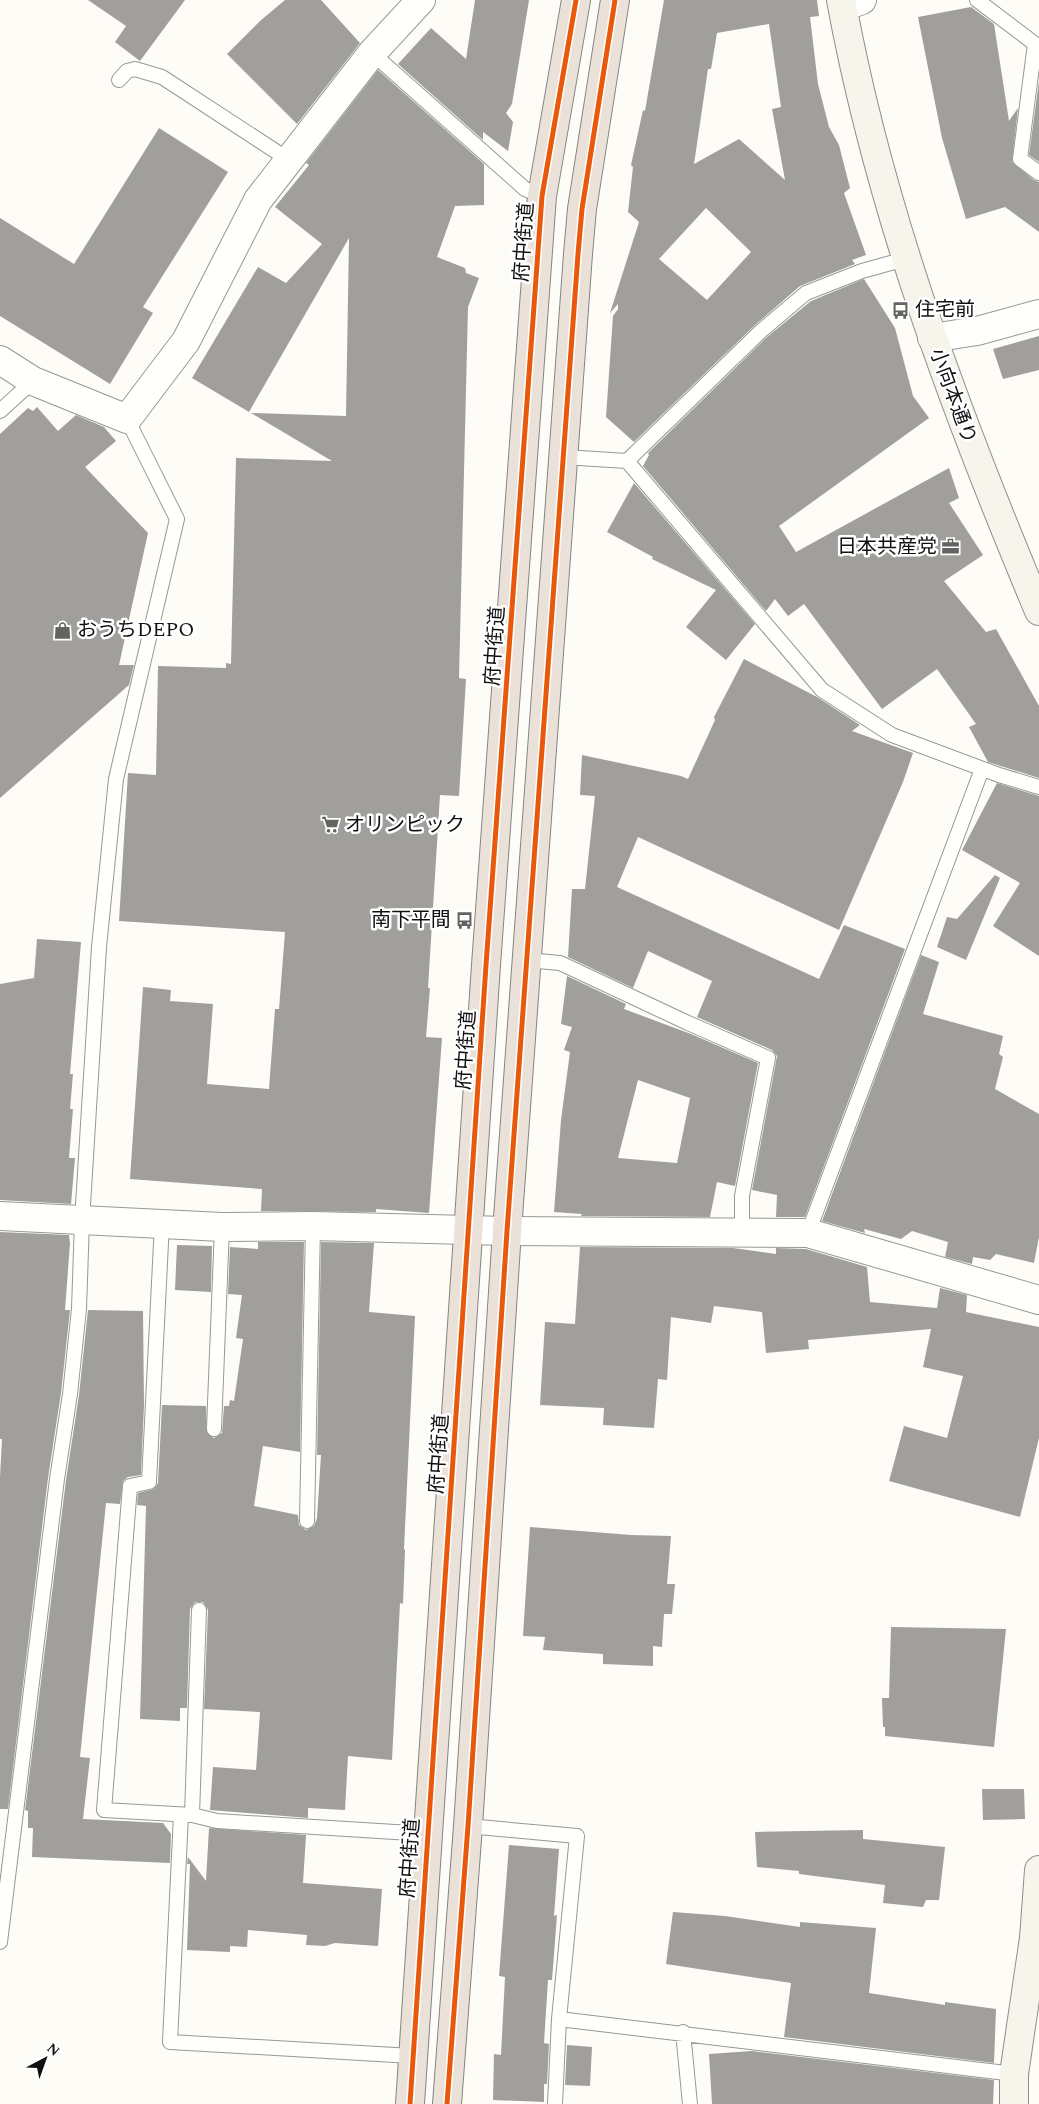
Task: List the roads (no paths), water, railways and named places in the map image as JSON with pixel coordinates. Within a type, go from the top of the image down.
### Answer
[{"type":"highway","name":"府中街道","points":[[410,2104],[427,1834],[470,1230],[486,964],[542,196],[576,0]]},
{"type":"highway","points":[[447,2104],[468,1826],[526,960],[582,208],[615,0]]},
{"type":"street","points":[[0,360],[33,381],[127,420],[186,341],[258,200],[372,53],[421,0]]},
{"type":"street","name":"小向本通り","points":[[849,2],[873,140],[905,259],[977,459],[1039,611]]},
{"type":"street","points":[[932,338],[976,331],[1039,314]]},
{"type":"street","points":[[0,1216],[222,1227],[313,1226],[507,1231],[808,1233],[1039,1300]]},
{"type":"street","points":[[1014,2104],[1014,2074],[1034,1938],[1039,1870]]},
{"type":"lane","points":[[978,0],[1037,45],[1020,159],[1039,173]]},
{"type":"lane","points":[[372,53],[525,189],[542,196]]},
{"type":"lane","points":[[119,80],[127,71],[134,69],[162,77],[288,160]]},
{"type":"lane","points":[[627,461],[761,332],[806,293],[862,271],[905,259]]},
{"type":"lane","points":[[0,411],[33,381]]},
{"type":"lane","points":[[0,1942],[57,1479],[70,1394],[79,1309],[82,1221],[99,946],[116,779],[176,518],[127,420]]},
{"type":"lane","points":[[563,457],[627,461],[822,690],[892,735],[982,769],[1039,787]]},
{"type":"lane","points":[[808,1233],[982,769]]},
{"type":"lane","points":[[526,960],[560,963],[768,1058],[742,1196],[742,1232]]},
{"type":"lane","points":[[162,1223],[150,1482],[130,1486],[104,1810],[186,1815],[217,1821],[427,1834]]},
{"type":"lane","points":[[306,1521],[313,1226]]},
{"type":"lane","points":[[214,1429],[222,1227]]},
{"type":"lane","points":[[199,1610],[170,2042],[412,2056]]},
{"type":"lane","points":[[468,1826],[577,1836],[559,2019],[555,2104]]},
{"type":"lane","points":[[559,2019],[683,2032],[1014,2074]]},
{"type":"lane","points":[[683,2032],[690,2104]]},
{"type":"place","name":"住宅前","points":[[901,310]]},
{"type":"place","name":"日本共産党","points":[[951,547]]},
{"type":"place","name":"おうちDEPO","points":[[63,630]]},
{"type":"place","name":"オリンピック","points":[[331,825]]},
{"type":"place","name":"南下平間","points":[[465,920]]}]
